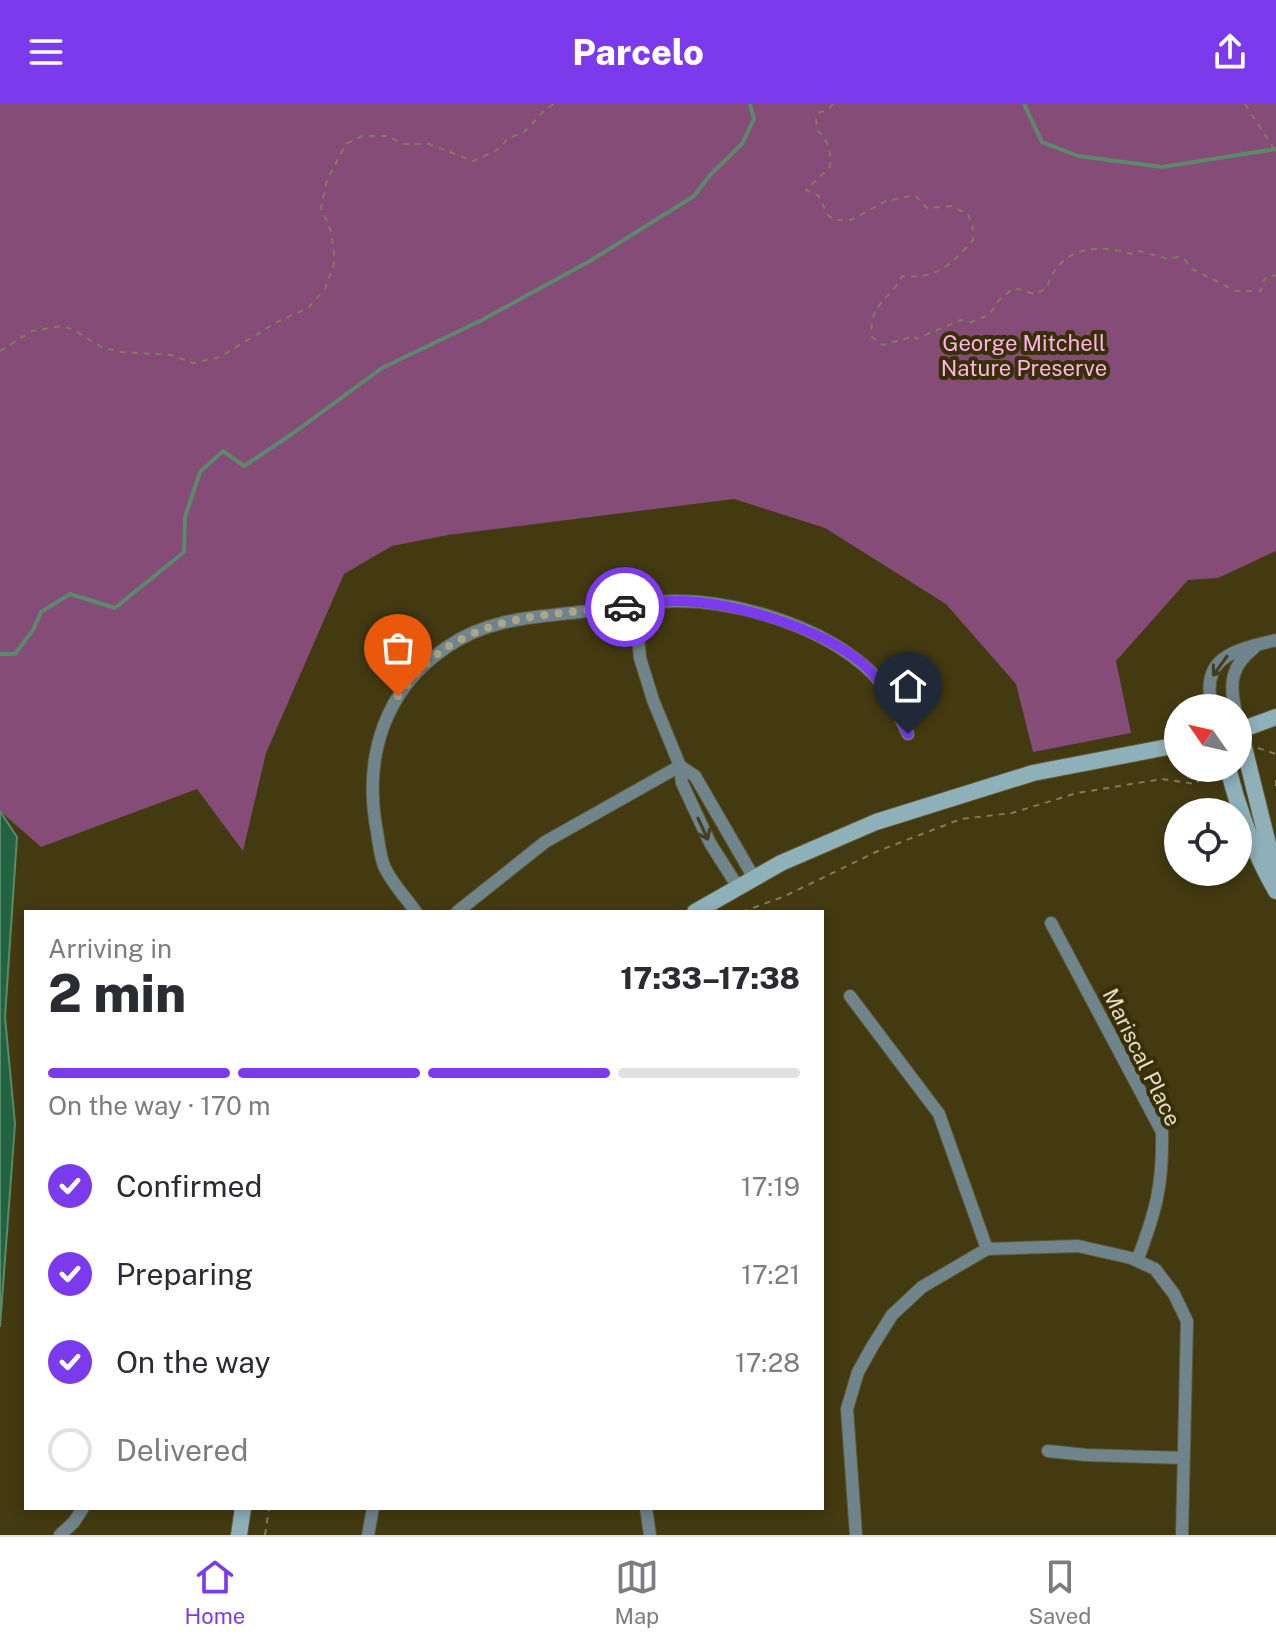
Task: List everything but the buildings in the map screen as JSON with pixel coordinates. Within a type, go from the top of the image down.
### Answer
[{"type":"main road","points":[[1252,724],[1276,717]]},
{"type":"main road","points":[[698,910],[781,863],[876,822],[1033,773],[1164,748]]},
{"type":"main road","points":[[1252,780],[1276,868]]},
{"type":"main road","points":[[1231,782],[1255,855],[1276,891]]},
{"type":"main road","points":[[239,1535],[243,1510]]},
{"type":"street","points":[[415,910],[384,866],[371,800],[374,758],[385,722],[398,696],[421,668],[447,646],[477,631],[512,619],[674,601],[744,609],[781,620],[826,641],[872,673],[890,698],[908,734]]},
{"type":"street","points":[[635,606],[640,658],[680,766],[682,783],[710,843],[738,887]]},
{"type":"street","points":[[1210,694],[1209,684],[1223,659],[1236,649],[1276,640]]},
{"type":"street","points":[[1233,694],[1231,684],[1238,662],[1257,645]]},
{"type":"street","points":[[680,766],[695,776],[754,878]]},
{"type":"street","points":[[460,910],[545,842],[680,766]]},
{"type":"street","name":"Mariscal Place","points":[[1051,923],[1162,1132],[1163,1171],[1156,1211],[1137,1261]]},
{"type":"street","points":[[850,996],[939,1114],[987,1249]]},
{"type":"street","points":[[856,1535],[847,1409],[858,1372],[892,1315],[922,1287],[987,1249],[1078,1246],[1137,1261],[1155,1269],[1174,1294],[1187,1321],[1182,1535]]},
{"type":"street","points":[[1048,1451],[1184,1458]]},
{"type":"street","points":[[60,1535],[82,1510]]},
{"type":"street","points":[[368,1535],[373,1510]]},
{"type":"street","points":[[646,1510],[650,1535]]},
{"type":"path","points":[[0,351],[32,331],[62,326],[103,348],[122,352],[171,355],[193,363],[224,355],[277,322],[308,308],[325,289],[335,261],[331,231],[321,208],[327,180],[346,144],[362,136],[386,136],[405,144],[429,144],[473,161],[501,148],[509,138],[524,132],[548,106],[554,104]]},
{"type":"path","points":[[833,104],[816,118],[817,130],[825,137],[831,151],[830,167],[806,190],[819,196],[827,214],[834,220],[851,220],[886,201],[915,195],[927,208],[951,206],[968,214],[973,228],[973,240],[956,259],[924,278],[902,276],[895,289],[882,298],[870,323],[872,337],[883,345],[904,337],[914,336],[916,339],[961,320],[971,322],[989,315],[999,300],[1014,288],[1035,294],[1047,288],[1052,271],[1062,260],[1086,248],[1132,254],[1139,251],[1168,259],[1184,259],[1192,269],[1236,291],[1261,291],[1264,280],[1270,275],[1276,276]]},
{"type":"path","points":[[1245,104],[1276,152]]},
{"type":"path","points":[[747,910],[785,896],[878,851],[961,819],[1012,813],[1077,793],[1164,779]]},
{"type":"path","points":[[1276,780],[1276,788]]},
{"type":"path","points":[[265,1535],[269,1510]]},
{"type":"green space","name":"George Mitchell Nature Preserve","points":[[0,104],[1276,104],[1276,551],[1218,578],[1188,580],[1116,661],[1131,733],[1033,752],[1016,684],[946,604],[825,528],[734,499],[448,535],[392,546],[344,574],[266,753],[243,851],[197,789],[41,847],[0,811]]},
{"type":"shaded area","points":[[0,811],[17,837],[5,1017],[15,1124],[0,1327]]},
{"type":"waterway","points":[[0,654],[15,654],[33,630],[41,612],[70,594],[115,608],[184,552],[185,517],[200,472],[223,451],[244,466],[382,368],[482,320],[590,261],[694,196],[711,174],[742,144],[754,119],[750,104]]},
{"type":"waterway","points":[[1024,104],[1042,142],[1078,156],[1162,167],[1276,149]]},
{"type":"way so far","points":[[398,696],[421,668],[447,646],[477,631],[512,619],[625,607]]},
{"type":"route","points":[[625,607],[674,601],[709,603],[781,620],[826,641],[872,673],[890,698],[908,734]]}]
